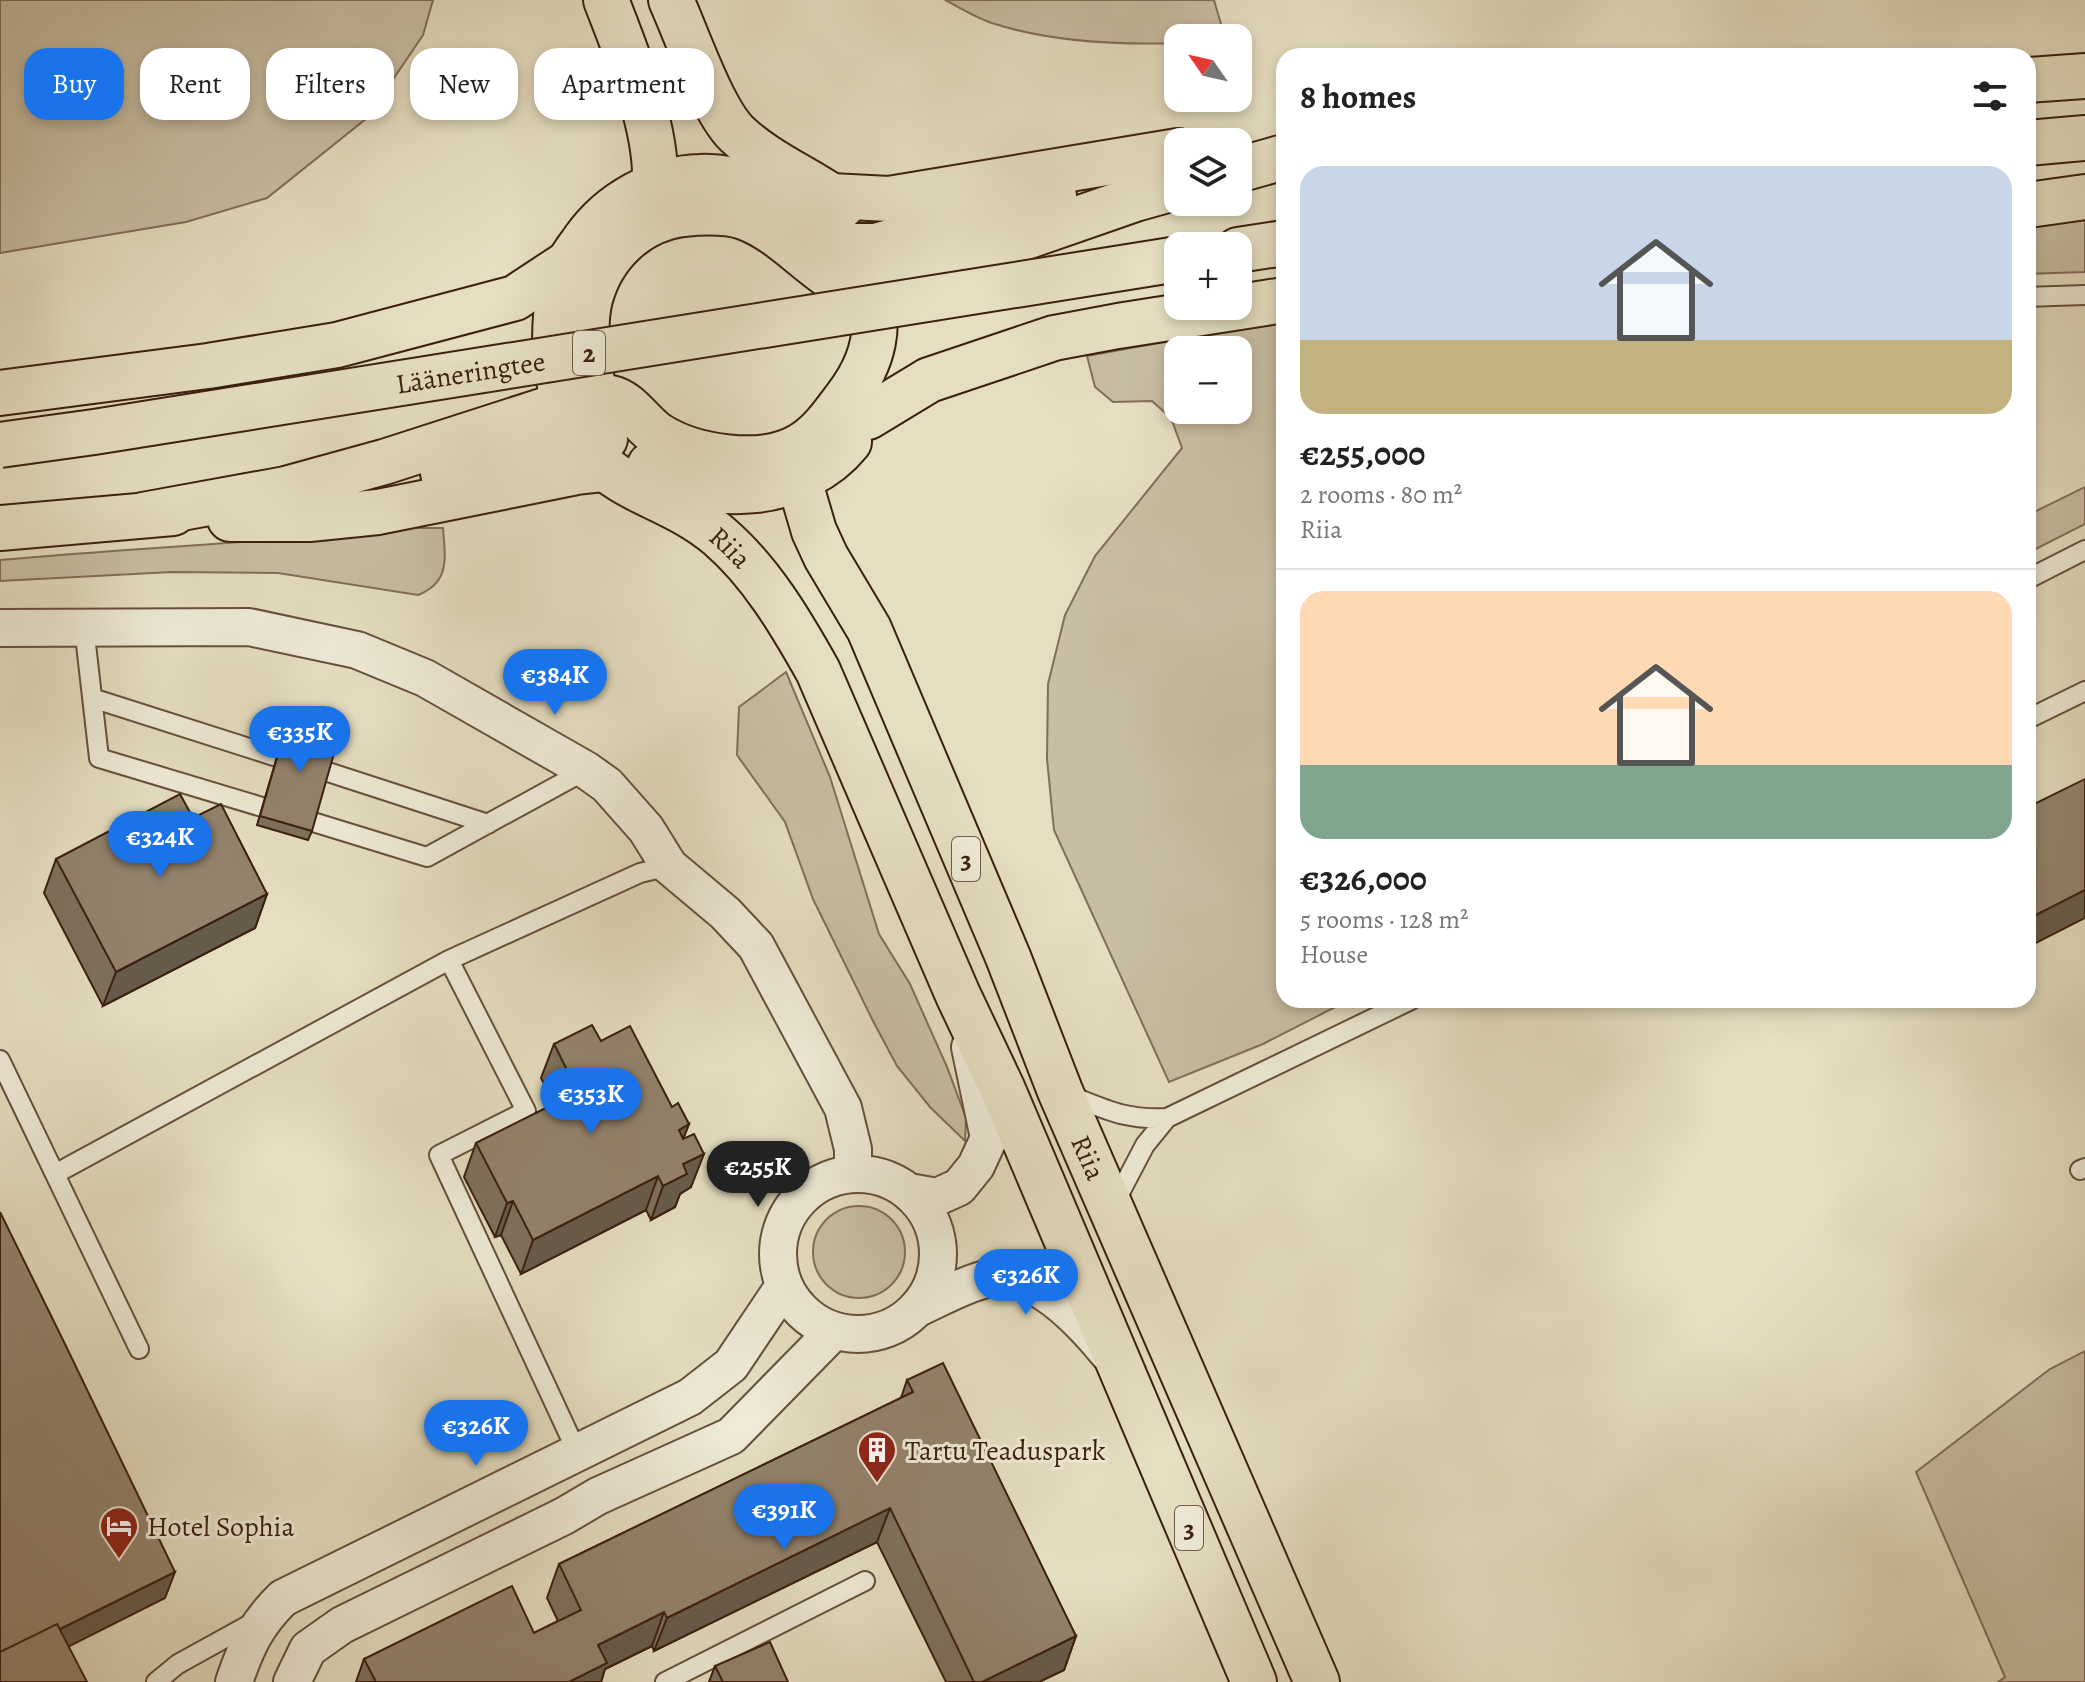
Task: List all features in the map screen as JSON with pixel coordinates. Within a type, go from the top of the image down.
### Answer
[{"type":"highway","points":[[605,0],[627,176],[641,204],[665,216],[705,212],[742,216],[781,235],[834,279],[869,262],[1048,197],[1164,172]]},
{"type":"highway","points":[[663,0],[668,38],[683,97],[690,116],[715,154],[749,184],[817,223],[869,262],[904,323],[902,347],[868,417]]},
{"type":"highway","points":[[671,0],[715,101],[734,132],[755,150],[831,196],[857,221],[869,262],[874,343],[853,389],[823,428],[811,462]]},
{"type":"highway","points":[[2036,79],[2085,76]]},
{"type":"highway","points":[[2036,142],[2085,138]]},
{"type":"highway","points":[[1252,150],[1276,152]]},
{"type":"highway","points":[[831,196],[889,199],[1164,153]]},
{"type":"highway","points":[[1252,158],[1276,154]]},
{"type":"highway","points":[[1252,165],[1276,156]]},
{"type":"highway","points":[[749,184],[699,177],[596,224],[568,263],[559,294],[557,368],[592,430],[660,473],[704,489],[751,491],[811,462],[868,417],[929,380],[1054,338],[1276,301]]},
{"type":"highway","points":[[869,262],[971,257],[1164,191]]},
{"type":"highway","points":[[2036,206],[2085,197]]},
{"type":"highway","points":[[592,430],[587,339],[589,301],[601,272],[623,240],[641,204]]},
{"type":"highway","points":[[2036,207],[2085,208]]},
{"type":"highway","points":[[1252,248],[1276,244]]},
{"type":"highway","name":"Lääneringtee","points":[[0,445],[125,428],[1164,261]]},
{"type":"highway","points":[[0,393],[208,366],[337,345],[515,298],[568,263]]},
{"type":"highway","points":[[0,528],[284,503],[376,491],[499,459],[592,430],[611,398],[625,405],[658,435],[692,451],[725,458],[763,457],[811,462]]},
{"type":"highway","name":"Riia","points":[[592,430],[626,484],[689,515],[726,543],[760,580],[818,671],[958,995],[1003,1090],[1254,1682]]},
{"type":"highway","name":"Riia","points":[[811,462],[830,495],[835,518],[852,561],[869,629],[1008,957],[1060,1091],[1317,1682]]},
{"type":"highway","name":"Riia","points":[[704,489],[755,530],[782,566],[805,617],[818,671]]},
{"type":"street","points":[[0,628],[249,627],[357,650],[425,678],[586,770],[607,785],[646,829],[669,866],[725,913],[756,946],[843,1108],[853,1149],[853,1174]]},
{"type":"street","points":[[909,1192],[937,1197],[959,1187],[976,1166],[989,1138],[958,995]]},
{"type":"street","points":[[853,1174],[873,1175],[892,1181],[909,1192],[926,1212],[936,1236],[938,1262],[931,1287],[916,1309],[899,1323],[879,1332],[856,1335],[834,1331],[813,1322],[796,1306],[784,1286],[778,1261],[779,1236],[789,1212],[806,1193],[828,1180],[853,1174]]},
{"type":"street","points":[[916,1309],[987,1279],[1016,1278],[1028,1282],[1064,1308],[1091,1332],[1125,1373]]},
{"type":"street","points":[[234,1682],[245,1650],[262,1618],[283,1598],[690,1397],[731,1365],[784,1286]]},
{"type":"street","points":[[292,1682],[308,1649],[342,1625],[564,1516],[598,1496],[731,1436],[834,1331]]},
{"type":"lane","points":[[2036,297],[2085,295]]},
{"type":"lane","points":[[2036,575],[2085,550]]},
{"type":"lane","points":[[84,627],[99,758],[262,807]]},
{"type":"lane","points":[[2036,715],[2085,691]]},
{"type":"lane","points":[[92,698],[277,757]]},
{"type":"lane","points":[[313,822],[427,857],[586,770]]},
{"type":"lane","points":[[328,772],[488,824]]},
{"type":"lane","points":[[55,1174],[449,960],[640,873],[669,866]]},
{"type":"lane","points":[[449,960],[526,1111],[439,1155],[577,1452]]},
{"type":"lane","points":[[1060,1091],[1119,1116],[1167,1118],[1394,1008]]},
{"type":"lane","points":[[0,1060],[139,1349]]},
{"type":"lane","points":[[1112,1209],[1145,1145],[1167,1118]]},
{"type":"lane","points":[[665,1682],[865,1581]]},
{"type":"lane","points":[[156,1682],[178,1664],[262,1618]]},
{"type":"shaded area","points":[[0,0],[433,0],[423,35],[414,48],[410,48],[410,54],[394,78],[394,48],[266,48],[266,120],[364,120],[267,198],[186,222],[0,253]]},
{"type":"shaded area","points":[[945,0],[1214,0],[1221,24],[1164,24],[1164,43],[1109,43],[1039,35],[976,16]]},
{"type":"shaded area","points":[[2085,214],[2085,272],[2036,274],[2036,215]]},
{"type":"shaded area","points":[[1276,321],[1276,1008],[1333,1008],[1263,1044],[1169,1082],[1054,830],[1047,759],[1048,684],[1065,615],[1095,556],[1182,448],[1173,424],[1252,424],[1252,336],[1196,336]]},
{"type":"shaded area","points":[[1164,342],[1164,412],[1152,401],[1113,402],[1095,387],[1087,356]]},
{"type":"shaded area","points":[[2085,487],[2085,524],[2036,549],[2036,511]]},
{"type":"shaded area","points":[[405,528],[443,528],[444,568],[436,583],[418,595],[278,573],[172,572],[0,581],[0,560]]},
{"type":"shaded area","points":[[786,672],[830,777],[879,934],[910,984],[947,1067],[966,1118],[965,1141],[930,1107],[897,1066],[813,899],[785,822],[737,755],[739,707]]},
{"type":"shaded area","points":[[859,1206],[877,1210],[892,1219],[901,1234],[905,1252],[901,1270],[892,1285],[877,1294],[859,1298],[841,1294],[826,1285],[817,1270],[813,1252],[817,1234],[826,1219],[841,1210]]},
{"type":"shaded area","points":[[2085,1351],[2085,1682],[1998,1682],[2005,1677],[1916,1472],[2050,1369]]},
{"type":"building","points":[[289,717],[340,732],[312,831],[260,816]]},
{"type":"building","points":[[2085,779],[2085,890],[2036,915],[2036,803]]},
{"type":"building","points":[[180,794],[193,818],[221,804],[267,894],[116,972],[56,859]]},
{"type":"building","points":[[592,1025],[601,1041],[630,1026],[672,1107],[678,1103],[689,1124],[679,1130],[683,1139],[694,1134],[704,1154],[683,1164],[687,1174],[663,1186],[658,1176],[533,1240],[513,1201],[507,1203],[476,1143],[578,1092],[554,1044]]},
{"type":"building","points":[[0,1212],[175,1572],[60,1629],[57,1624],[0,1652]]},
{"type":"building","name":"Tartu Teaduspark","points":[[943,1363],[1076,1636],[982,1682],[974,1682],[890,1508],[667,1618],[664,1612],[598,1645],[607,1663],[569,1682],[376,1682],[364,1659],[512,1586],[534,1633],[581,1610],[559,1564],[913,1392],[907,1380]]},
{"type":"building","points":[[57,1624],[87,1682],[0,1682],[0,1652]]},
{"type":"building","points":[[770,1642],[788,1682],[723,1682],[715,1666]]},
{"type":"place","name":"Tartu Teaduspark","points":[[877,1484]]},
{"type":"place","name":"Hotel Sophia","points":[[119,1560]]}]
